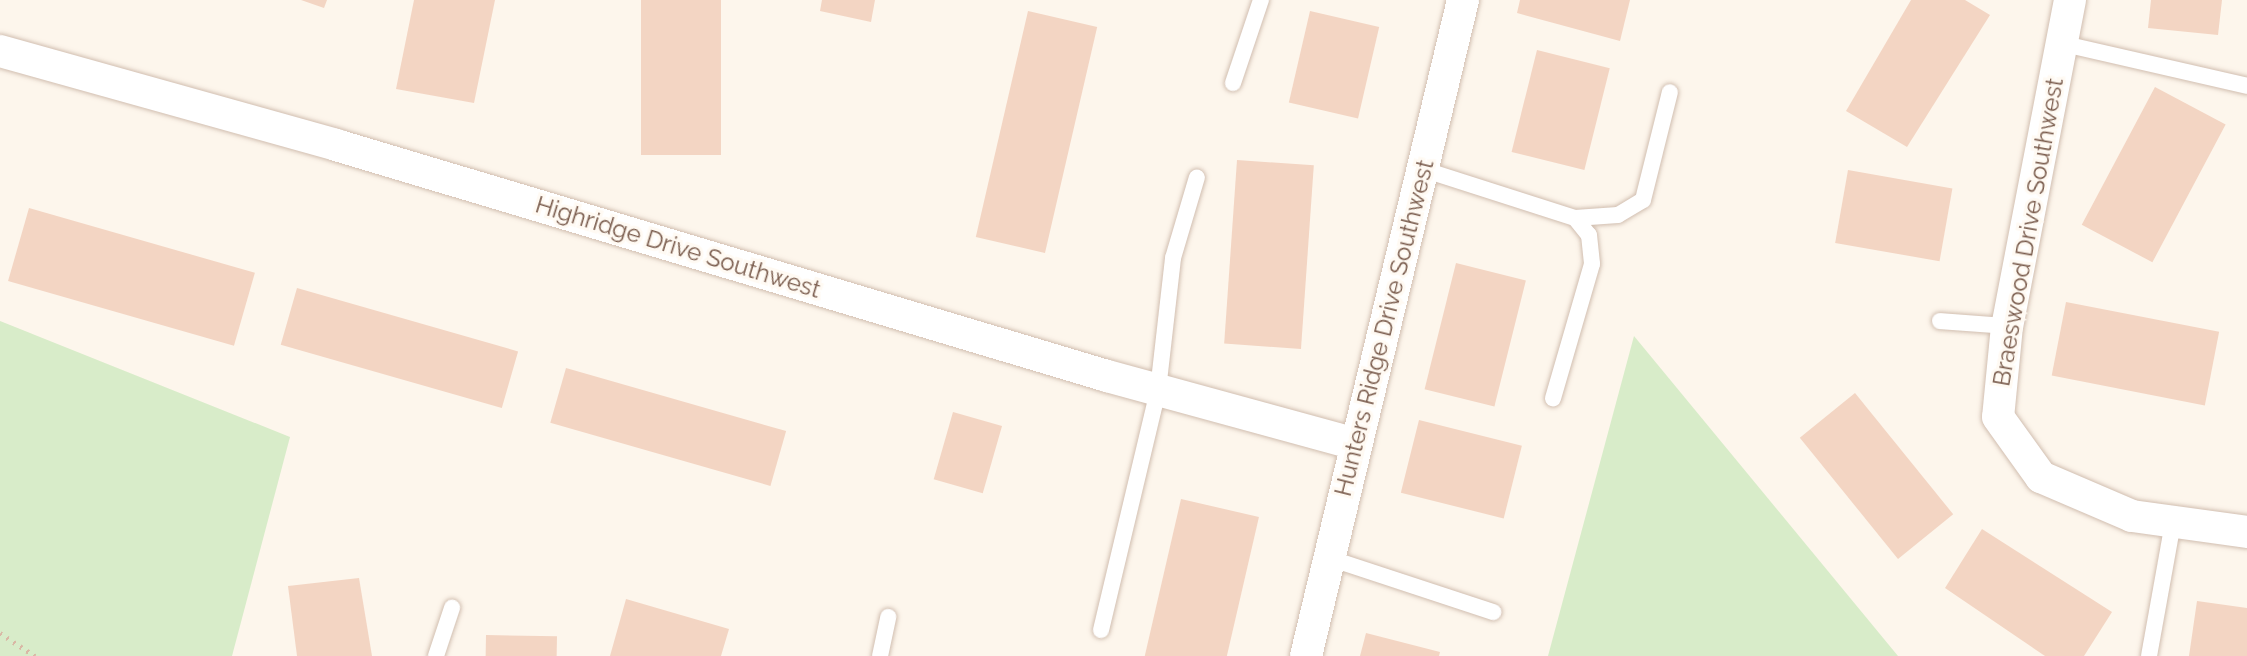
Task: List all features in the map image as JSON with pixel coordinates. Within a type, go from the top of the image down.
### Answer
[{"type":"street","name":"Hunters Ridge Drive Southwest","points":[[1306,656],[1463,0]]},
{"type":"street","name":"Braeswood Drive Southwest","points":[[2070,0],[2007,326],[1998,417],[2041,477],[2132,516],[2247,532]]},
{"type":"street","name":"Highridge Drive Southwest","points":[[0,51],[336,145],[1158,390],[1356,444]]},
{"type":"lane","points":[[1233,83],[1261,0]]},
{"type":"lane","points":[[2060,43],[2247,86]]},
{"type":"lane","points":[[1422,169],[1575,218],[1618,215],[1643,200],[1670,92]]},
{"type":"lane","points":[[1101,630],[1158,390],[1173,258],[1197,177]]},
{"type":"lane","points":[[1553,398],[1592,264],[1589,235],[1575,218]]},
{"type":"lane","points":[[1940,321],[2007,326]]},
{"type":"lane","points":[[2149,656],[2173,522]]},
{"type":"lane","points":[[1329,558],[1493,612]]},
{"type":"lane","points":[[436,656],[452,608]]},
{"type":"lane","points":[[880,656],[888,617]]},
{"type":"path","points":[[0,633],[35,656]]},
{"type":"green space","points":[[0,321],[290,437],[232,656],[0,656]]},
{"type":"green space","points":[[1634,336],[1898,656],[1548,656]]},
{"type":"building","points":[[301,0],[327,0],[324,8]]},
{"type":"building","points":[[414,0],[495,0],[474,103],[396,89]]},
{"type":"building","points":[[641,0],[721,0],[721,155],[641,155]]},
{"type":"building","points":[[822,0],[875,0],[871,22],[820,11]]},
{"type":"building","points":[[1520,0],[1630,0],[1620,41],[1517,13]]},
{"type":"building","points":[[1911,0],[1965,0],[1990,15],[1907,147],[1846,111]]},
{"type":"building","points":[[2151,0],[2222,0],[2218,35],[2148,28]]},
{"type":"building","points":[[1028,11],[1097,27],[1045,253],[976,237]]},
{"type":"building","points":[[1310,11],[1379,27],[1358,119],[1289,103]]},
{"type":"building","points":[[1537,50],[1610,68],[1584,170],[1512,152]]},
{"type":"building","points":[[2155,87],[2226,125],[2152,262],[2082,225]]},
{"type":"building","points":[[1237,160],[1314,165],[1301,349],[1224,344]]},
{"type":"building","points":[[1848,170],[1952,188],[1940,261],[1835,243]]},
{"type":"building","points":[[29,208],[255,273],[234,346],[8,281]]},
{"type":"building","points":[[1456,263],[1526,280],[1494,407],[1425,389]]},
{"type":"building","points":[[297,288],[518,351],[502,408],[281,345]]},
{"type":"building","points":[[2066,302],[2219,332],[2205,405],[2052,376]]},
{"type":"building","points":[[566,368],[786,431],[770,486],[550,423]]},
{"type":"building","points":[[1855,393],[1953,514],[1898,559],[1800,438]]},
{"type":"building","points":[[953,412],[1002,426],[983,493],[934,479]]},
{"type":"building","points":[[1419,420],[1522,446],[1504,518],[1401,493]]},
{"type":"building","points":[[1181,499],[1259,517],[1227,656],[1145,656]]},
{"type":"building","points":[[1982,529],[2112,612],[2084,656],[2045,656],[1945,588]]},
{"type":"building","points":[[359,578],[372,656],[297,656],[288,586]]},
{"type":"building","points":[[626,599],[729,629],[721,656],[610,656]]},
{"type":"building","points":[[2197,601],[2247,608],[2247,656],[2189,656]]},
{"type":"building","points":[[1366,633],[1440,652],[1439,656],[1360,656]]},
{"type":"building","points":[[486,635],[557,636],[557,656],[486,656]]}]
